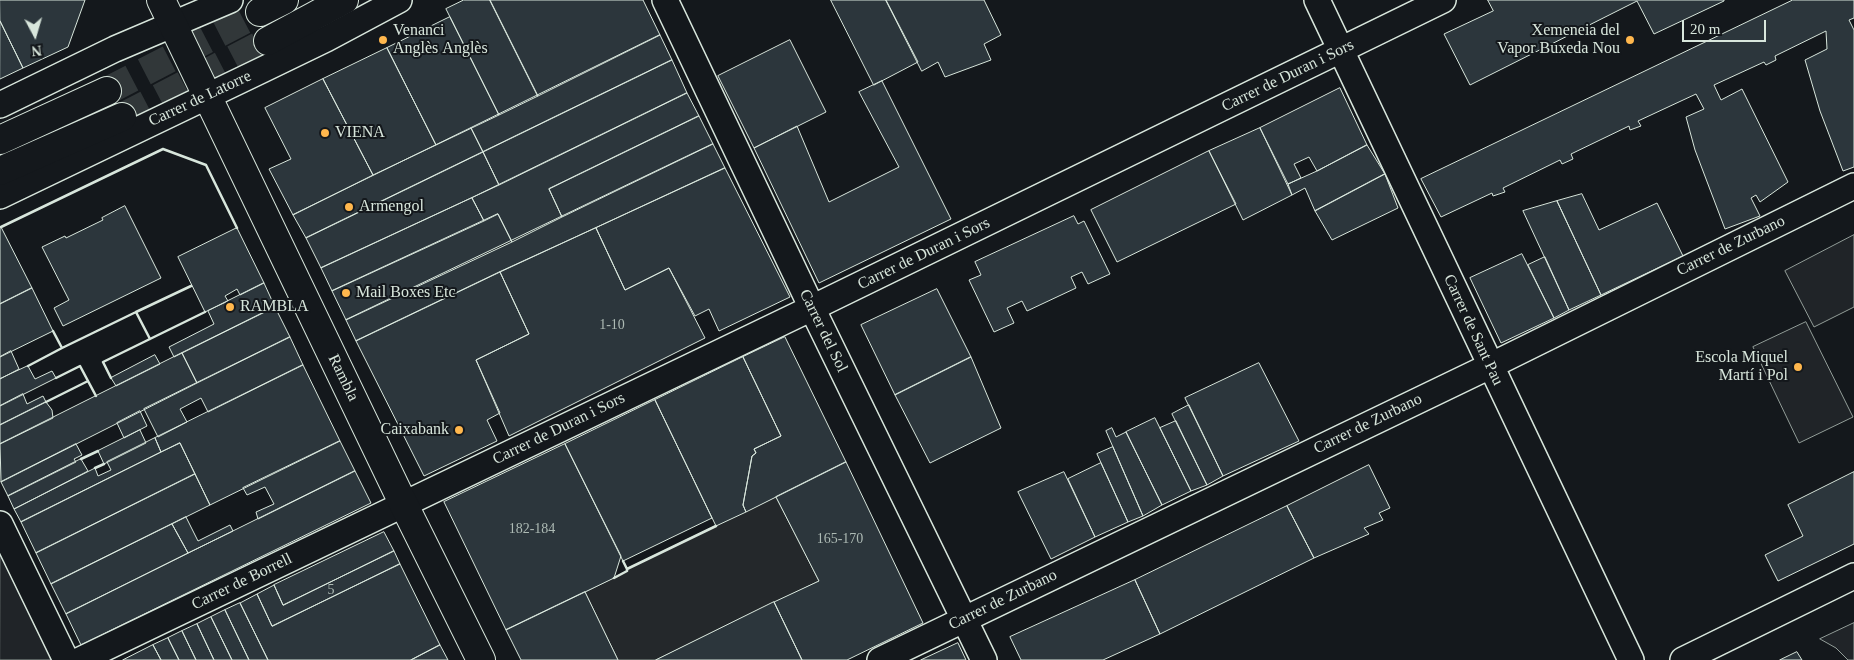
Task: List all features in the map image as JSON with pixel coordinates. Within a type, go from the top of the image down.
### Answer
[{"type":"street","name":"Rambla","points":[[161,0],[481,660]]},
{"type":"street","points":[[0,105],[115,49],[230,0]]},
{"type":"street","points":[[260,12],[284,0]]},
{"type":"street","points":[[268,41],[344,0]]},
{"type":"street","name":"Carrer de Latorre","points":[[0,196],[326,39],[398,0]]},
{"type":"street","name":"Carrer del Sol","points":[[665,0],[812,308],[984,660]]},
{"type":"street","name":"Carrer de Sant Pau","points":[[1317,0],[1631,660]]},
{"type":"street","name":"Carrer de Duran i Sors","points":[[404,503],[812,308],[1443,0]]},
{"type":"street","points":[[0,140],[106,91]]},
{"type":"street","points":[[0,171],[122,117]]},
{"type":"street","name":"Carrer de Zurbano","points":[[880,660],[1490,366],[1854,186]]},
{"type":"street","name":"Carrer de Borrell","points":[[80,660],[404,503]]},
{"type":"street","points":[[0,524],[66,660]]},
{"type":"street","points":[[1683,660],[1854,576]]},
{"type":"shaded area","points":[[1854,235],[1854,307],[1814,327],[1785,271]]},
{"type":"shaded area","points":[[1806,322],[1853,417],[1799,443],[1753,347]]},
{"type":"shaded area","points":[[776,497],[819,581],[656,660],[618,660],[585,592],[627,571],[627,569]]},
{"type":"shaded area","points":[[0,554],[52,660],[0,660]]},
{"type":"shaded area","points":[[1854,623],[1854,660],[1848,660],[1836,648],[1820,639]]},
{"type":"building","points":[[0,0],[85,0],[68,47],[23,68],[0,21]]},
{"type":"building","points":[[464,0],[490,0],[538,96],[499,115],[446,9]]},
{"type":"building","points":[[490,0],[643,0],[660,35],[538,96]]},
{"type":"building","points":[[831,0],[886,0],[918,62],[874,85]]},
{"type":"building","points":[[886,0],[984,0],[1001,35],[984,44],[991,60],[945,77],[938,62],[922,71]]},
{"type":"building","points":[[1488,0],[1724,1],[1654,34],[1637,1],[1470,85],[1444,34],[1493,11]]},
{"type":"building","points":[[1793,0],[1854,0],[1854,18],[1849,20],[1854,30],[1854,167],[1843,171],[1820,111],[1805,60],[1827,49],[1826,31],[1775,56],[1776,60],[1766,65],[1764,62],[1714,85],[1721,100],[1742,89],[1788,182],[1760,202],[1756,195],[1751,198],[1760,216],[1725,229],[1695,150],[1686,117],[1704,109],[1696,94],[1638,121],[1641,126],[1630,130],[1629,126],[1571,154],[1573,159],[1562,164],[1560,160],[1503,188],[1505,192],[1493,196],[1492,193],[1441,217],[1421,179]]},
{"type":"building","points":[[450,17],[499,115],[436,145],[387,48]]},
{"type":"building","points":[[0,21],[23,68],[0,79]]},
{"type":"building","points":[[660,35],[672,60],[483,152],[471,128]]},
{"type":"building","points":[[790,40],[826,112],[754,148],[718,76]]},
{"type":"building","points":[[387,48],[436,145],[373,175],[323,79]]},
{"type":"building","points":[[672,60],[687,93],[499,185],[483,152]]},
{"type":"building","points":[[323,79],[373,175],[293,215],[269,169],[291,159],[265,108]]},
{"type":"building","points":[[882,81],[951,219],[819,283],[754,148],[797,126],[829,202],[899,167],[859,92]]},
{"type":"building","points":[[1340,88],[1367,145],[1317,171],[1309,157],[1294,164],[1301,178],[1288,184],[1260,128]]},
{"type":"building","points":[[687,93],[699,116],[549,189],[562,217],[512,242],[498,214],[484,221],[472,198]]},
{"type":"building","points":[[699,116],[713,144],[562,217],[549,189]]},
{"type":"building","points":[[471,128],[483,152],[306,238],[293,215]]},
{"type":"building","points":[[1260,128],[1292,195],[1243,220],[1209,151]]},
{"type":"building","points":[[713,144],[725,168],[356,341],[346,320]]},
{"type":"building","points":[[1367,145],[1385,174],[1315,211],[1305,188],[1292,195],[1288,184]]},
{"type":"building","points":[[1209,151],[1236,204],[1117,262],[1091,210]]},
{"type":"building","points":[[483,152],[499,185],[321,268],[306,238]]},
{"type":"building","points":[[725,168],[790,297],[719,331],[709,309],[695,316],[669,268],[625,290],[596,228]]},
{"type":"building","points":[[1385,174],[1398,208],[1332,240],[1315,211]]},
{"type":"building","points":[[1582,194],[1599,230],[1657,203],[1683,256],[1601,295],[1557,201]]},
{"type":"building","points":[[472,198],[484,221],[332,291],[321,268]]},
{"type":"building","points":[[1557,201],[1601,295],[1569,310],[1523,211]]},
{"type":"building","points":[[125,206],[161,278],[63,326],[54,308],[69,300],[42,247],[103,220],[102,218]]},
{"type":"building","points":[[498,214],[512,242],[346,320],[332,291]]},
{"type":"building","points":[[1074,216],[1078,224],[1084,221],[1110,274],[1088,284],[1082,272],[1071,277],[1076,288],[1027,311],[1022,301],[1007,308],[1014,323],[994,332],[969,280],[981,275],[975,262]]},
{"type":"building","points":[[0,228],[32,288],[0,304]]},
{"type":"building","points":[[237,228],[264,283],[240,295],[237,289],[225,296],[228,301],[205,312],[178,257]]},
{"type":"building","points":[[596,228],[625,290],[669,268],[705,338],[509,436],[476,360],[529,334],[500,272]]},
{"type":"building","points":[[1522,254],[1554,318],[1501,343],[1470,278]]},
{"type":"building","points":[[1545,257],[1569,310],[1554,318],[1528,265]]},
{"type":"building","points":[[500,272],[529,334],[476,360],[500,413],[487,420],[497,441],[424,476],[356,341]]},
{"type":"building","points":[[264,283],[275,307],[174,357],[169,347],[214,324],[208,311]]},
{"type":"building","points":[[32,288],[53,331],[0,357],[0,304]]},
{"type":"building","points":[[937,289],[971,357],[895,395],[861,325]]},
{"type":"building","points":[[275,307],[290,337],[197,383],[182,353]]},
{"type":"building","points":[[290,337],[303,365],[208,412],[201,398],[180,409],[187,422],[158,437],[144,409]]},
{"type":"building","points":[[785,337],[846,462],[746,512],[743,505],[752,456],[756,453],[754,449],[781,436],[743,357]]},
{"type":"building","points":[[11,351],[19,369],[0,379],[0,357]]},
{"type":"building","points":[[182,353],[197,383],[1,482],[0,444]]},
{"type":"building","points":[[155,355],[160,364],[116,386],[111,378]]},
{"type":"building","points":[[743,357],[781,436],[754,449],[756,453],[752,456],[743,505],[746,512],[716,526],[655,400]]},
{"type":"building","points":[[971,357],[1001,428],[930,463],[895,395]]},
{"type":"building","points":[[1259,363],[1299,441],[1223,476],[1185,398]]},
{"type":"building","points":[[303,365],[340,441],[210,505],[180,443],[161,452],[155,438]]},
{"type":"building","points":[[28,366],[35,379],[52,371],[56,378],[0,406],[0,379]]},
{"type":"building","points":[[23,394],[27,404],[43,396],[46,402],[0,425],[0,406]]},
{"type":"building","points":[[655,400],[712,518],[623,561],[565,444]]},
{"type":"building","points":[[46,402],[52,410],[53,418],[0,444],[0,425]]},
{"type":"building","points":[[1189,405],[1223,476],[1207,485],[1172,414]]},
{"type":"building","points":[[140,411],[147,426],[124,438],[117,423]]},
{"type":"building","points":[[1155,418],[1191,491],[1162,505],[1126,432]]},
{"type":"building","points":[[1176,421],[1207,485],[1191,491],[1160,428]]},
{"type":"building","points":[[1112,428],[1116,437],[1126,432],[1162,505],[1143,516],[1106,431]]},
{"type":"building","points":[[140,430],[146,443],[104,464],[98,451]]},
{"type":"building","points":[[155,438],[161,452],[21,522],[14,509],[95,468],[98,476],[111,470],[107,462]]},
{"type":"building","points":[[340,441],[355,471],[258,519],[256,512],[274,504],[265,487],[247,495],[243,488]]},
{"type":"building","points":[[180,443],[195,474],[36,553],[21,522]]},
{"type":"building","points":[[76,444],[82,455],[74,459],[76,462],[8,496],[1,482]]},
{"type":"building","points":[[565,444],[621,556],[614,578],[506,630],[444,502]]},
{"type":"building","points":[[1113,447],[1143,516],[1128,522],[1097,454]]},
{"type":"building","points":[[81,459],[88,471],[14,509],[8,496]]},
{"type":"building","points":[[846,462],[923,623],[847,660],[802,660],[774,602],[819,581],[776,497]]},
{"type":"building","points":[[1101,463],[1128,522],[1095,537],[1068,479]]},
{"type":"building","points":[[1369,465],[1390,508],[1379,513],[1383,520],[1364,528],[1369,534],[1314,558],[1287,506]]},
{"type":"building","points":[[355,471],[371,503],[81,645],[66,614]]},
{"type":"building","points":[[1064,472],[1095,537],[1051,559],[1018,492]]},
{"type":"building","points":[[1854,472],[1854,544],[1778,581],[1765,555],[1803,536],[1788,505]]},
{"type":"building","points":[[195,474],[210,505],[51,584],[36,553]]},
{"type":"building","points":[[1287,506],[1314,558],[1160,634],[1135,580]]},
{"type":"building","points":[[186,517],[198,541],[230,525],[233,531],[188,553],[172,524]]},
{"type":"building","points":[[172,524],[188,553],[66,614],[51,584]]},
{"type":"building","points":[[384,532],[394,551],[283,605],[274,585]]},
{"type":"building","points":[[394,551],[400,564],[272,626],[257,594],[274,585],[283,605]]},
{"type":"building","points":[[400,564],[440,645],[411,660],[268,660],[240,603],[257,594],[272,626]]},
{"type":"building","points":[[1135,580],[1160,634],[1103,660],[1021,660],[1010,637]]},
{"type":"building","points":[[585,592],[618,660],[521,660],[506,630]]},
{"type":"building","points":[[774,602],[802,660],[656,660]]},
{"type":"building","points":[[240,603],[268,660],[249,660],[225,610]]},
{"type":"building","points":[[225,610],[249,660],[232,660],[211,617]]},
{"type":"building","points":[[211,617],[232,660],[214,660],[197,624]]},
{"type":"building","points":[[197,624],[214,660],[196,660],[182,631]]},
{"type":"building","points":[[182,631],[196,660],[179,660],[168,638]]},
{"type":"building","points":[[168,638],[179,660],[161,660],[153,645]]},
{"type":"building","points":[[958,643],[966,660],[921,660]]},
{"type":"building","points":[[153,645],[161,660],[123,660]]},
{"type":"building","points":[[440,645],[448,660],[411,660]]},
{"type":"building","points":[[1797,652],[1802,660],[1780,660]]},
{"type":"tunnel","points":[[107,91],[260,12]]},
{"type":"tunnel","points":[[122,117],[268,41]]},
{"type":"wall","points":[[1,227],[163,149],[206,165],[237,228]]},
{"type":"wall","points":[[136,312],[191,286]]},
{"type":"wall","points":[[62,348],[136,312],[150,339]]},
{"type":"wall","points":[[111,378],[103,362],[205,312]]},
{"type":"wall","points":[[28,366],[62,348],[53,331]]},
{"type":"wall","points":[[56,378],[80,366],[96,396]]},
{"type":"wall","points":[[46,402],[88,381]]},
{"type":"wall","points":[[81,459],[98,451]]},
{"type":"wall","points":[[95,468],[104,464]]},
{"type":"wall","points":[[623,561],[627,569],[716,526]]},
{"type":"wall","points":[[614,578],[627,571],[627,569]]},
{"type":"place","name":"Venanci Anglès Anglès","points":[[383,40]]},
{"type":"place","name":"Xemeneia del Vapor Buxeda Nou","points":[[1630,40]]},
{"type":"place","name":"VIENA","points":[[325,133]]},
{"type":"place","name":"Armengol","points":[[349,207]]},
{"type":"place","name":"Mail Boxes Etc","points":[[346,293]]},
{"type":"place","name":"RAMBLA","points":[[230,307]]},
{"type":"place","name":"Escola Miquel Martí i Pol","points":[[1798,367]]},
{"type":"place","name":"Caixabank","points":[[459,430]]}]
